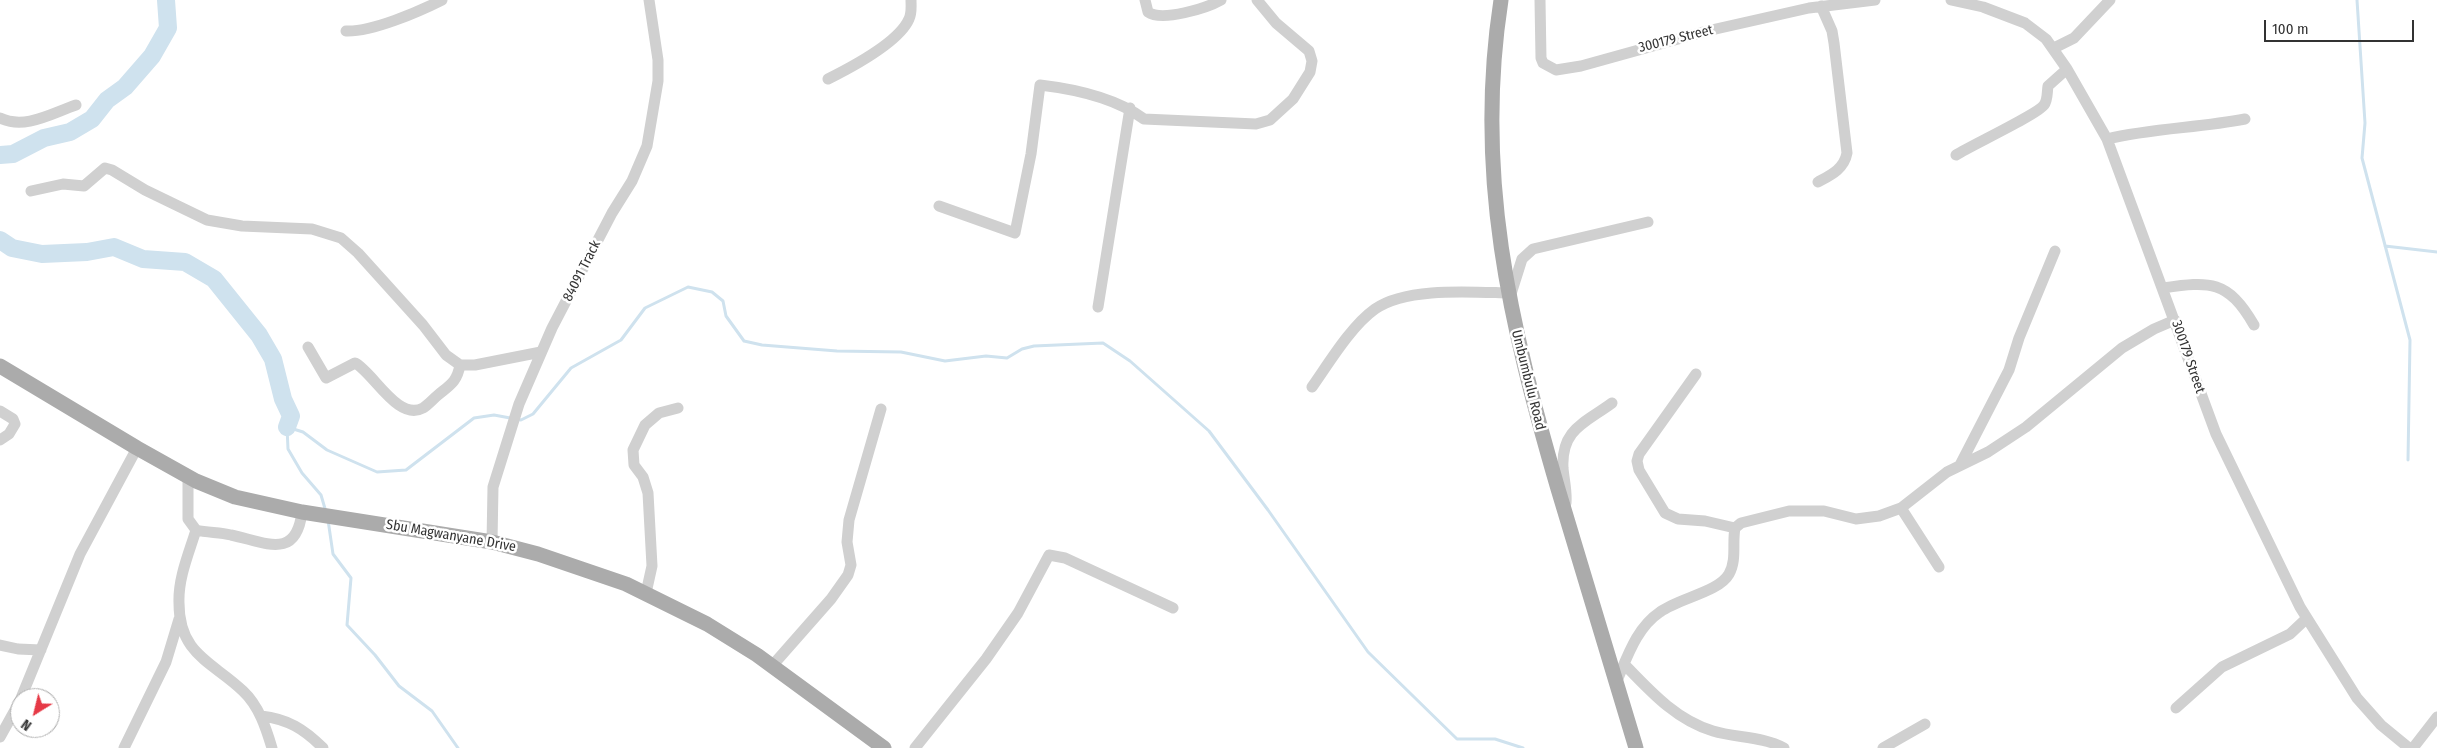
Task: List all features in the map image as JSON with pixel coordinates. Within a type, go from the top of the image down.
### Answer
[{"type":"main road","name":"Umbumbulu Road","points":[[1501,0],[1493,60],[1491,123],[1497,219],[1508,296],[1524,369],[1636,748]]},
{"type":"main road","name":"Sbu Magwanyane Drive","points":[[0,366],[188,476],[235,497],[306,513],[492,542],[583,568],[646,593],[707,624],[772,666],[884,748]]},
{"type":"street","points":[[346,31],[365,28],[406,16],[442,0]]},
{"type":"street","name":"84091 Track","points":[[492,542],[493,486],[515,418],[541,352],[583,266],[632,181],[647,146],[656,100],[658,74],[656,39],[649,0]]},
{"type":"street","points":[[828,79],[870,56],[903,29],[909,19],[911,0]]},
{"type":"street","points":[[1145,0],[1147,10],[1156,15],[1206,7],[1221,0]]},
{"type":"street","points":[[939,206],[1015,233],[1031,154],[1040,84],[1085,94],[1130,108],[1144,119],[1256,124],[1270,120],[1284,109],[1310,72],[1312,61],[1308,51],[1276,23],[1257,0]]},
{"type":"street","name":"300179 Street","points":[[1540,0],[1541,58],[1550,68],[1556,70],[1581,66],[1810,5],[1875,0]]},
{"type":"street","name":"300179 Street","points":[[1951,0],[1983,7],[2024,23],[2046,39],[2067,69],[2107,139],[2216,434],[2307,618],[2357,698],[2381,725],[2409,748]]},
{"type":"street","points":[[2054,48],[2074,38],[2110,0]]},
{"type":"street","points":[[1810,5],[1829,23],[1834,43],[1847,153],[1842,165],[1835,172],[1818,182]]},
{"type":"street","points":[[1956,155],[2038,110],[2046,102],[2048,86],[2067,69]]},
{"type":"street","points":[[0,118],[17,123],[28,122],[76,105]]},
{"type":"street","points":[[1098,307],[1130,108]]},
{"type":"street","points":[[2107,139],[2150,130],[2213,125],[2245,119]]},
{"type":"street","points":[[32,191],[63,184],[84,186],[105,168],[177,207],[207,220],[242,226],[312,229],[327,232],[341,238],[350,246],[423,325],[446,355],[460,365],[475,365],[541,352]]},
{"type":"street","points":[[1312,387],[1359,324],[1376,308],[1400,299],[1460,291],[1508,296],[1522,259],[1533,249],[1648,222]]},
{"type":"street","points":[[1960,465],[2009,370],[2019,338],[2055,251]]},
{"type":"street","points":[[2163,288],[2196,283],[2208,284],[2219,288],[2238,302],[2254,325]]},
{"type":"street","points":[[1696,374],[1639,454],[1638,466],[1665,513],[1678,519],[1705,521],[1735,528],[1745,521],[1789,511],[1824,511],[1856,519],[1879,516],[1901,508],[1960,465],[2007,440],[2122,348],[2154,329],[2175,320]]},
{"type":"street","points":[[308,347],[326,378],[355,363],[362,366],[384,393],[402,406],[413,410],[422,409],[458,378],[460,365]]},
{"type":"street","points":[[1565,512],[1566,489],[1563,459],[1565,443],[1574,429],[1612,403]]},
{"type":"street","points":[[646,593],[652,566],[648,493],[643,477],[634,465],[633,450],[645,425],[659,414],[678,408]]},
{"type":"street","points":[[772,666],[831,599],[848,575],[851,565],[848,542],[849,520],[881,409]]},
{"type":"street","points":[[0,411],[11,417],[15,424],[9,434],[0,440]]},
{"type":"street","points":[[25,688],[80,554],[138,448]]},
{"type":"street","points":[[188,476],[188,519],[196,530],[272,544],[282,544],[295,537],[306,513]]},
{"type":"street","points":[[1901,508],[1939,567]]},
{"type":"street","points":[[1616,683],[1644,626],[1659,612],[1680,600],[1710,589],[1725,580],[1733,563],[1735,528]]},
{"type":"street","points":[[124,748],[166,662],[179,618],[180,584],[196,530]]},
{"type":"street","points":[[915,748],[991,651],[1018,613],[1049,555],[1071,561],[1173,608]]},
{"type":"street","points":[[179,618],[188,640],[200,657],[244,691],[261,716],[272,748]]},
{"type":"street","points":[[2176,708],[2222,667],[2290,634],[2307,618]]},
{"type":"street","points":[[0,645],[18,649],[41,650]]},
{"type":"street","points":[[1624,664],[1652,694],[1697,725],[1728,735],[1770,742],[1784,748]]},
{"type":"street","points":[[261,716],[278,718],[295,724],[323,748]]},
{"type":"street","points":[[2413,748],[2437,717]]},
{"type":"street","points":[[0,737],[10,719]]},
{"type":"street","points":[[1883,748],[1925,724]]},
{"type":"waterway","points":[[0,155],[13,154],[44,138],[70,132],[92,119],[107,100],[125,87],[152,56],[168,28],[166,0]]},
{"type":"waterway","points":[[2357,0],[2365,123],[2362,158],[2410,340],[2408,460]]},
{"type":"waterway","points":[[0,240],[12,248],[42,254],[87,252],[114,247],[143,259],[185,262],[214,279],[259,335],[273,359],[283,399],[291,416],[287,427]]},
{"type":"waterway","points":[[2385,246],[2437,252]]},
{"type":"waterway","points":[[326,512],[321,495],[302,473],[288,449],[287,427],[303,432],[327,450],[377,472],[406,470],[474,418],[494,415],[521,420],[533,414],[571,368],[621,340],[645,308],[688,287],[712,292],[723,301],[726,316],[744,341],[762,345],[837,351],[901,352],[945,361],[986,356],[1007,358],[1022,349],[1034,346],[1103,343],[1130,361],[1209,431],[1268,510],[1368,652],[1457,739],[1495,739],[1523,748]]},
{"type":"waterway","points":[[328,520],[333,554],[351,578],[347,625],[375,655],[399,686],[432,711],[458,748]]}]
